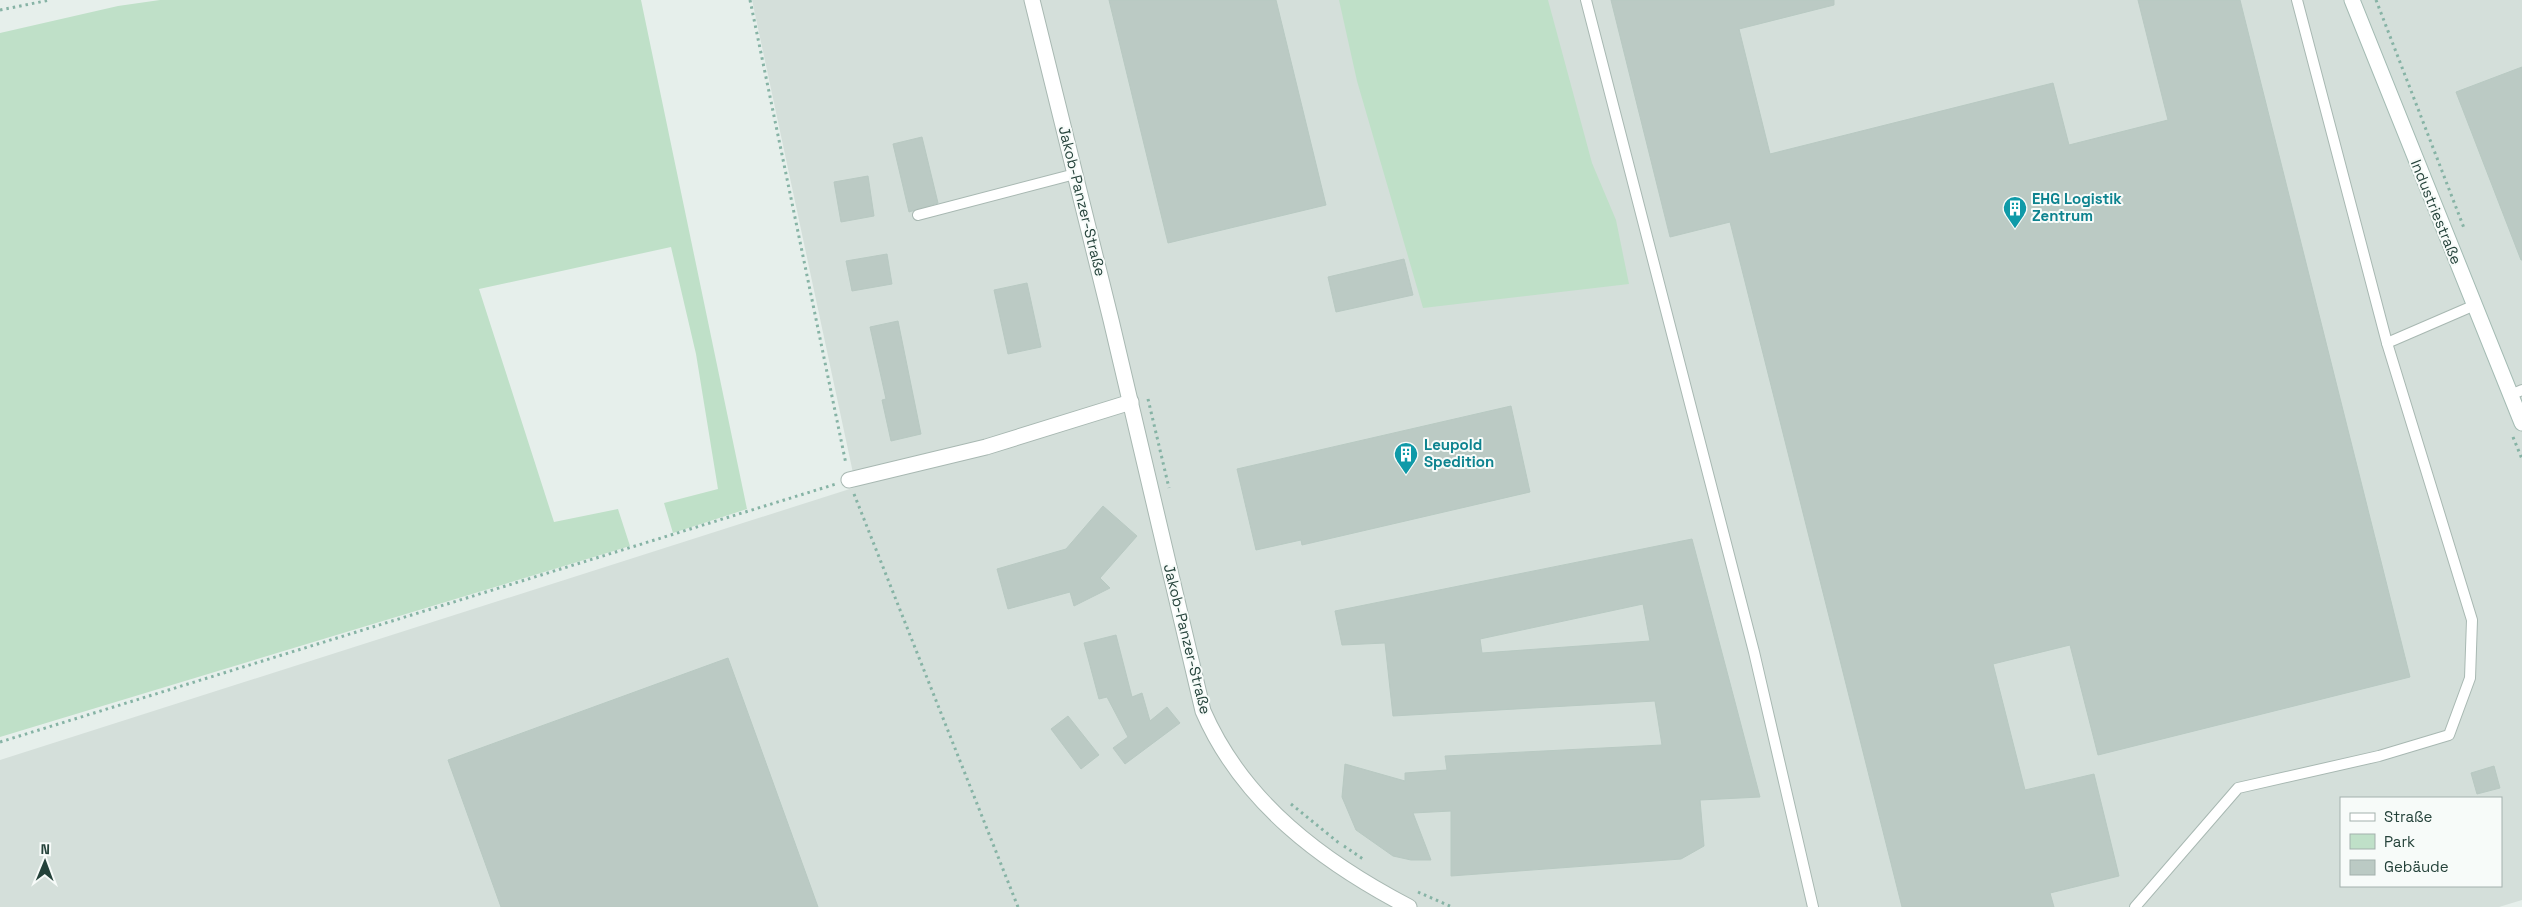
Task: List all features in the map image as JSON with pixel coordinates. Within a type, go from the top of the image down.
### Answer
[{"type":"street","name":"Jakob-Panzer-Straße","points":[[1032,0],[1131,402],[1197,692],[1213,735],[1233,766],[1258,798],[1293,832],[1370,887],[1409,907]]},
{"type":"street","name":"Industriestraße","points":[[2352,0],[2475,306],[2516,393],[2522,423]]},
{"type":"street","points":[[849,480],[986,446],[1131,402]]},
{"type":"lane","points":[[1586,0],[1754,652],[1813,907]]},
{"type":"lane","points":[[2135,907],[2238,788],[2379,756],[2450,735],[2470,678],[2472,620],[2387,343],[2297,0]]},
{"type":"lane","points":[[918,215],[1075,174]]},
{"type":"lane","points":[[2387,343],[2475,306]]},
{"type":"path","points":[[0,10],[50,0]]},
{"type":"path","points":[[2376,0],[2464,231]]},
{"type":"path","points":[[0,742],[849,480]]},
{"type":"path","points":[[1287,800],[1338,842],[1368,862]]},
{"type":"path","points":[[1412,888],[1452,907]]},
{"type":"shaded area","points":[[752,0],[2522,0],[2522,900],[2499,907],[0,907],[0,760],[856,487]]},
{"type":"green space","points":[[160,0],[641,0],[747,509],[673,533],[664,503],[718,489],[696,354],[671,247],[479,289],[554,522],[618,509],[630,546],[0,737],[0,33],[118,6]]},
{"type":"green space","points":[[1339,0],[1548,0],[1592,163],[1616,220],[1629,284],[1423,308],[1357,81]]},
{"type":"building","points":[[1109,0],[1276,0],[1326,205],[1168,243]]},
{"type":"building","points":[[1611,0],[1834,0],[1834,5],[1739,29],[1770,154],[2053,83],[2069,145],[2168,120],[2138,0],[2240,0],[2410,677],[2098,755],[2070,645],[1993,664],[2025,790],[2094,774],[2119,876],[2050,893],[2054,907],[1902,907],[1730,222],[1670,237]]},
{"type":"building","points":[[2522,67],[2522,260],[2521,260],[2456,92]]},
{"type":"building","points":[[922,137],[938,203],[909,212],[893,144]]},
{"type":"building","points":[[868,176],[874,216],[841,222],[834,182]]},
{"type":"building","points":[[887,254],[892,284],[852,291],[846,261]]},
{"type":"building","points":[[1404,259],[1413,295],[1336,312],[1328,277]]},
{"type":"building","points":[[1027,283],[1041,347],[1008,354],[994,290]]},
{"type":"building","points":[[898,321],[921,434],[891,441],[882,400],[886,399],[870,327]]},
{"type":"building","name":"Leupold Spedition","points":[[1511,406],[1530,492],[1302,545],[1301,540],[1256,550],[1237,469]]},
{"type":"building","points":[[1103,506],[1137,536],[1100,578],[1110,588],[1074,606],[1070,592],[1008,609],[997,569],[1066,549]]},
{"type":"building","points":[[1692,539],[1760,797],[1700,800],[1704,846],[1681,859],[1451,876],[1451,811],[1413,813],[1431,860],[1411,860],[1393,856],[1356,830],[1342,797],[1345,764],[1405,781],[1405,773],[1447,770],[1445,756],[1662,745],[1655,701],[1393,716],[1385,643],[1342,645],[1335,611]],"holes":[[[1643,604],[1650,641],[1482,653],[1480,639]]]},
{"type":"building","points":[[1116,635],[1132,697],[1142,693],[1150,721],[1167,707],[1180,723],[1125,764],[1113,748],[1128,737],[1107,697],[1099,699],[1084,643]]},
{"type":"building","points":[[728,658],[818,907],[501,907],[448,760]]},
{"type":"building","points":[[1068,716],[1099,755],[1081,769],[1051,729]]},
{"type":"building","points":[[2494,766],[2500,788],[2477,794],[2471,773]]},
{"type":"place","name":"EHG Logistik Zentrum","points":[[2015,229]]},
{"type":"place","name":"Leupold Spedition","points":[[1406,475]]}]
